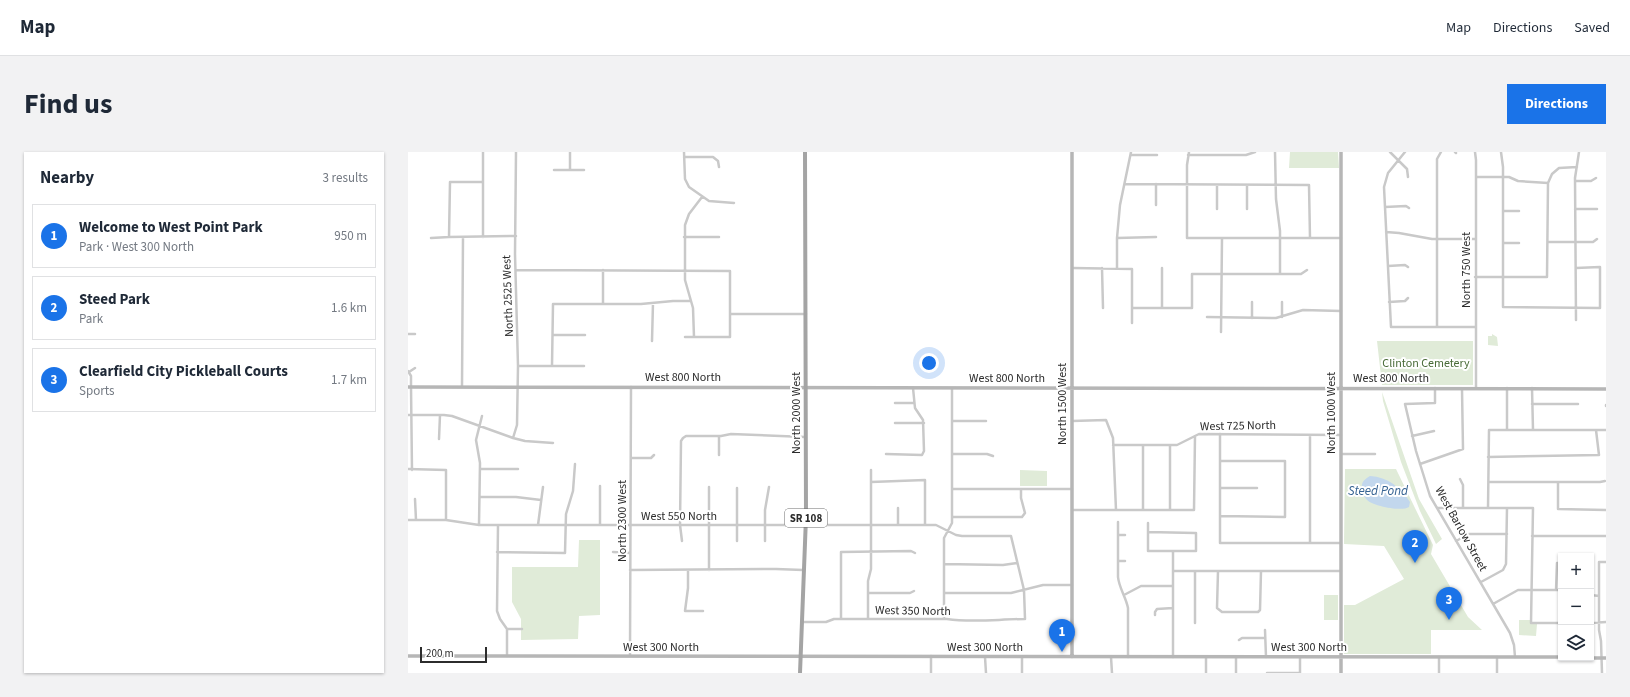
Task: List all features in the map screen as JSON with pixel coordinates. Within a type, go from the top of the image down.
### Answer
[{"type":"main road","name":"North 2000 West","points":[[800,673],[805,525],[806,437],[805,152]]},
{"type":"street","points":[[483,152],[483,237]]},
{"type":"street","name":"North 2525 West","points":[[514,438],[517,425],[518,366],[516,152]]},
{"type":"street","points":[[570,152],[570,170]]},
{"type":"street","points":[[684,152],[686,182],[689,187],[702,197],[713,202],[734,203]]},
{"type":"street","name":"North 1500 West","points":[[1072,152],[1072,657]]},
{"type":"street","points":[[1255,152],[1189,153],[1187,185],[1187,238],[1341,238]]},
{"type":"street","points":[[1275,152],[1280,238],[1280,274]]},
{"type":"street","name":"North 1000 West","points":[[1341,152],[1341,673]]},
{"type":"street","points":[[1390,152],[1407,169],[1408,177]]},
{"type":"street","points":[[1405,152],[1385,179],[1391,327],[1475,327]]},
{"type":"street","points":[[1437,327],[1437,158],[1441,152]]},
{"type":"street","name":"North 750 West","points":[[1475,152],[1476,388]]},
{"type":"street","points":[[1501,152],[1503,177],[1502,307],[1600,308],[1600,267],[1576,268]]},
{"type":"street","points":[[1576,320],[1575,181],[1579,152]]},
{"type":"street","points":[[1117,268],[1117,238],[1120,205],[1131,154],[1157,155]]},
{"type":"street","points":[[684,157],[713,157],[718,161],[719,167]]},
{"type":"street","points":[[1475,277],[1548,277],[1548,183],[1555,170],[1564,167],[1577,167]]},
{"type":"street","points":[[554,170],[584,170]]},
{"type":"street","points":[[1476,178],[1509,177],[1522,182],[1548,183]]},
{"type":"street","points":[[1575,181],[1591,181],[1596,178]]},
{"type":"street","points":[[449,237],[450,182],[482,182]]},
{"type":"street","points":[[1125,184],[1309,185],[1310,238]]},
{"type":"street","points":[[1156,184],[1156,205]]},
{"type":"street","points":[[1217,185],[1217,209]]},
{"type":"street","points":[[1246,209],[1247,185]]},
{"type":"street","points":[[694,337],[694,313],[684,271],[684,237],[686,220],[702,197]]},
{"type":"street","points":[[1385,207],[1406,206],[1409,208]]},
{"type":"street","points":[[1575,209],[1597,209]]},
{"type":"street","points":[[1503,211],[1519,211]]},
{"type":"street","points":[[1386,232],[1437,239],[1475,239]]},
{"type":"street","points":[[431,238],[516,236]]},
{"type":"street","points":[[462,237],[462,387]]},
{"type":"street","points":[[684,237],[719,237]]},
{"type":"street","points":[[1117,238],[1156,238]]},
{"type":"street","points":[[1221,332],[1222,238]]},
{"type":"street","points":[[1548,242],[1593,242],[1597,239]]},
{"type":"street","points":[[1503,244],[1519,244]]},
{"type":"street","points":[[1388,266],[1405,265],[1408,267]]},
{"type":"street","points":[[1073,268],[1132,268],[1132,323]]},
{"type":"street","points":[[1102,268],[1103,308]]},
{"type":"street","points":[[1162,268],[1162,308]]},
{"type":"street","points":[[516,270],[730,271],[730,337],[685,337]]},
{"type":"street","points":[[603,270],[603,304]]},
{"type":"street","points":[[1132,308],[1192,308],[1192,274],[1301,274],[1307,270]]},
{"type":"street","points":[[1389,302],[1405,301],[1408,298]]},
{"type":"street","points":[[552,366],[553,304],[691,301]]},
{"type":"street","points":[[1252,302],[1252,318]]},
{"type":"street","points":[[1282,302],[1282,317]]},
{"type":"street","points":[[652,341],[653,303]]},
{"type":"street","points":[[1207,317],[1282,317],[1303,310],[1341,311]]},
{"type":"street","points":[[730,314],[806,314]]},
{"type":"street","points":[[408,334],[415,334]]},
{"type":"street","points":[[553,335],[585,335]]},
{"type":"street","points":[[518,366],[584,366]]},
{"type":"street","points":[[412,470],[410,415],[411,376],[408,372],[415,368]]},
{"type":"street","name":"West 800 North","points":[[410,387],[1606,389]]},
{"type":"street","name":"North 2300 West","points":[[630,656],[632,387]]},
{"type":"street","points":[[886,454],[922,455],[923,453],[924,423],[914,404],[913,387]]},
{"type":"street","points":[[944,619],[944,538],[952,522],[952,388]]},
{"type":"street","name":"West Barlow Street","points":[[1435,388],[1435,403],[1405,404],[1420,464],[1430,496],[1510,633],[1514,645],[1514,657]]},
{"type":"street","points":[[1420,464],[1463,449],[1462,388]]},
{"type":"street","points":[[1507,388],[1507,430]]},
{"type":"street","points":[[1532,388],[1533,430]]},
{"type":"street","points":[[895,404],[914,404]]},
{"type":"street","points":[[1532,404],[1578,404]]},
{"type":"street","points":[[410,415],[452,416],[525,441],[553,443]]},
{"type":"street","points":[[440,415],[440,439]]},
{"type":"street","points":[[479,525],[480,469],[476,440],[482,416]]},
{"type":"street","points":[[1072,420],[1106,420],[1113,438],[1116,510]]},
{"type":"street","points":[[952,421],[986,421]]},
{"type":"street","points":[[895,423],[924,423]]},
{"type":"street","points":[[1488,508],[1489,430],[1606,430]]},
{"type":"street","points":[[1488,457],[1599,455],[1596,430]]},
{"type":"street","points":[[1412,436],[1434,431]]},
{"type":"street","points":[[682,541],[680,525],[681,441],[683,438],[686,436],[719,436],[731,434],[806,437]]},
{"type":"street","points":[[1220,434],[1220,543],[1341,543]]},
{"type":"street","name":"West 725 North","points":[[1113,446],[1181,444],[1195,436],[1220,434],[1341,435]]},
{"type":"street","points":[[1310,434],[1310,543]]},
{"type":"street","points":[[719,436],[719,455]]},
{"type":"street","points":[[1072,510],[1194,510],[1195,436]]},
{"type":"street","points":[[1143,445],[1143,510]]},
{"type":"street","points":[[1170,445],[1170,510]]},
{"type":"street","points":[[952,454],[987,454],[993,456]]},
{"type":"street","points":[[1341,454],[1375,454]]},
{"type":"street","points":[[631,458],[651,458],[654,456]]},
{"type":"street","points":[[1220,461],[1285,461],[1285,517],[1220,516]]},
{"type":"street","points":[[498,552],[565,553],[567,508],[573,492],[574,464]]},
{"type":"street","points":[[480,469],[518,468]]},
{"type":"street","points":[[408,470],[446,470],[446,520]]},
{"type":"street","points":[[868,619],[868,581],[871,569],[871,470]]},
{"type":"street","points":[[1460,478],[1463,484],[1463,508]]},
{"type":"street","points":[[871,482],[925,480],[925,525]]},
{"type":"street","points":[[1489,482],[1605,481]]},
{"type":"street","points":[[1558,482],[1558,509],[1606,510]]},
{"type":"street","points":[[600,486],[600,525]]},
{"type":"street","points":[[538,525],[540,500],[543,487]]},
{"type":"street","points":[[709,487],[710,570]]},
{"type":"street","points":[[765,541],[769,487]]},
{"type":"street","points":[[737,488],[737,541]]},
{"type":"street","points":[[1220,488],[1257,488]]},
{"type":"street","points":[[952,489],[1072,489]]},
{"type":"street","points":[[952,517],[1022,517],[1025,513],[1021,498],[1021,489]]},
{"type":"street","points":[[480,497],[516,497],[540,500]]},
{"type":"street","points":[[415,499],[416,520]]},
{"type":"street","points":[[898,508],[898,525]]},
{"type":"street","points":[[1438,508],[1533,508],[1531,623],[1558,623]]},
{"type":"street","points":[[1481,582],[1504,570],[1506,564],[1507,508]]},
{"type":"street","name":"West 550 North","points":[[408,520],[446,520],[479,525],[936,525],[962,536],[1011,536],[1017,563]]},
{"type":"street","points":[[1118,522],[1119,585],[1128,608],[1128,657]]},
{"type":"street","points":[[1148,522],[1148,532],[1148,551],[1196,551],[1196,533],[1148,532]]},
{"type":"street","points":[[498,525],[497,611],[507,629],[507,656]]},
{"type":"street","points":[[1456,541],[1469,534],[1507,534]]},
{"type":"street","points":[[1118,535],[1126,535]]},
{"type":"street","points":[[1532,536],[1606,536]]},
{"type":"street","points":[[841,619],[841,552],[911,551],[915,553]]},
{"type":"street","points":[[1173,551],[1173,657]]},
{"type":"street","points":[[613,552],[630,553]]},
{"type":"street","points":[[1118,561],[1126,561]]},
{"type":"street","points":[[1602,673],[1604,658],[1599,623],[1599,562],[1606,562]]},
{"type":"street","points":[[944,564],[1003,565],[1017,563],[1024,590]]},
{"type":"street","points":[[1493,604],[1518,590],[1556,590],[1558,563]]},
{"type":"street","points":[[630,570],[803,570]]},
{"type":"street","points":[[688,570],[688,588],[685,611],[703,611]]},
{"type":"street","points":[[1173,571],[1341,571]]},
{"type":"street","points":[[1195,571],[1195,623]]},
{"type":"street","points":[[1218,571],[1218,611],[1251,612],[1260,610],[1261,571]]},
{"type":"street","points":[[944,593],[1011,593],[1043,584],[1072,585]]},
{"type":"street","points":[[1124,595],[1141,586],[1173,586]]},
{"type":"street","name":"West 350 North","points":[[801,622],[826,622],[834,619],[944,619],[958,621],[999,621],[1025,619],[1024,590]]},
{"type":"street","points":[[868,593],[910,593],[914,591]]},
{"type":"street","points":[[1594,595],[1599,596]]},
{"type":"street","points":[[1155,615],[1157,609],[1173,608]]},
{"type":"street","points":[[1594,623],[1606,622]]},
{"type":"street","points":[[507,629],[522,629]]},
{"type":"street","points":[[1265,630],[1266,657]]},
{"type":"street","points":[[1239,640],[1242,638],[1265,638]]},
{"type":"street","name":"West 300 North","points":[[408,656],[1558,657]]},
{"type":"street","points":[[931,656],[931,673]]},
{"type":"street","points":[[985,657],[986,673]]},
{"type":"street","points":[[1022,657],[1022,673]]},
{"type":"street","points":[[1111,657],[1112,673]]},
{"type":"street","points":[[1206,657],[1206,673]]},
{"type":"street","points":[[1236,657],[1236,673]]},
{"type":"street","points":[[1267,673],[1300,673],[1300,657]]},
{"type":"street","points":[[1439,657],[1439,673]]},
{"type":"street","points":[[1497,657],[1497,673]]},
{"type":"green space","points":[[1290,152],[1338,152],[1339,168],[1289,168]]},
{"type":"green space","points":[[1492,334],[1497,337],[1498,346],[1488,345],[1488,336],[1492,336]]},
{"type":"green space","name":"Clinton Cemetery","points":[[1377,341],[1473,341],[1473,385],[1382,385]]},
{"type":"green space","points":[[1382,392],[1419,499],[1442,539],[1436,544],[1420,511],[1401,462],[1383,401]]},
{"type":"green space","points":[[1345,469],[1396,469],[1433,545],[1431,554],[1468,617],[1482,630],[1431,630],[1431,654],[1344,654],[1344,605],[1355,605],[1404,579],[1384,546],[1344,544]]},
{"type":"green space","points":[[1020,470],[1047,471],[1047,486],[1020,486]]},
{"type":"green space","points":[[579,540],[600,540],[600,615],[579,616],[578,639],[521,640],[521,619],[512,602],[512,567],[578,567]]},
{"type":"green space","points":[[1324,595],[1338,595],[1338,620],[1324,620]]},
{"type":"green space","points":[[1519,620],[1530,620],[1530,624],[1537,624],[1536,636],[1519,635]]},
{"type":"water","name":"Steed Pond","points":[[1370,476],[1382,478],[1398,487],[1410,502],[1409,507],[1400,509],[1388,508],[1367,500],[1362,491],[1362,484],[1366,478]]},
{"type":"place","name":"Steed Park","points":[[1415,563]]},
{"type":"place","name":"Clearfield City Pickleball Courts","points":[[1449,620]]},
{"type":"place","name":"Welcome to West Point Park","points":[[1062,652]]}]
